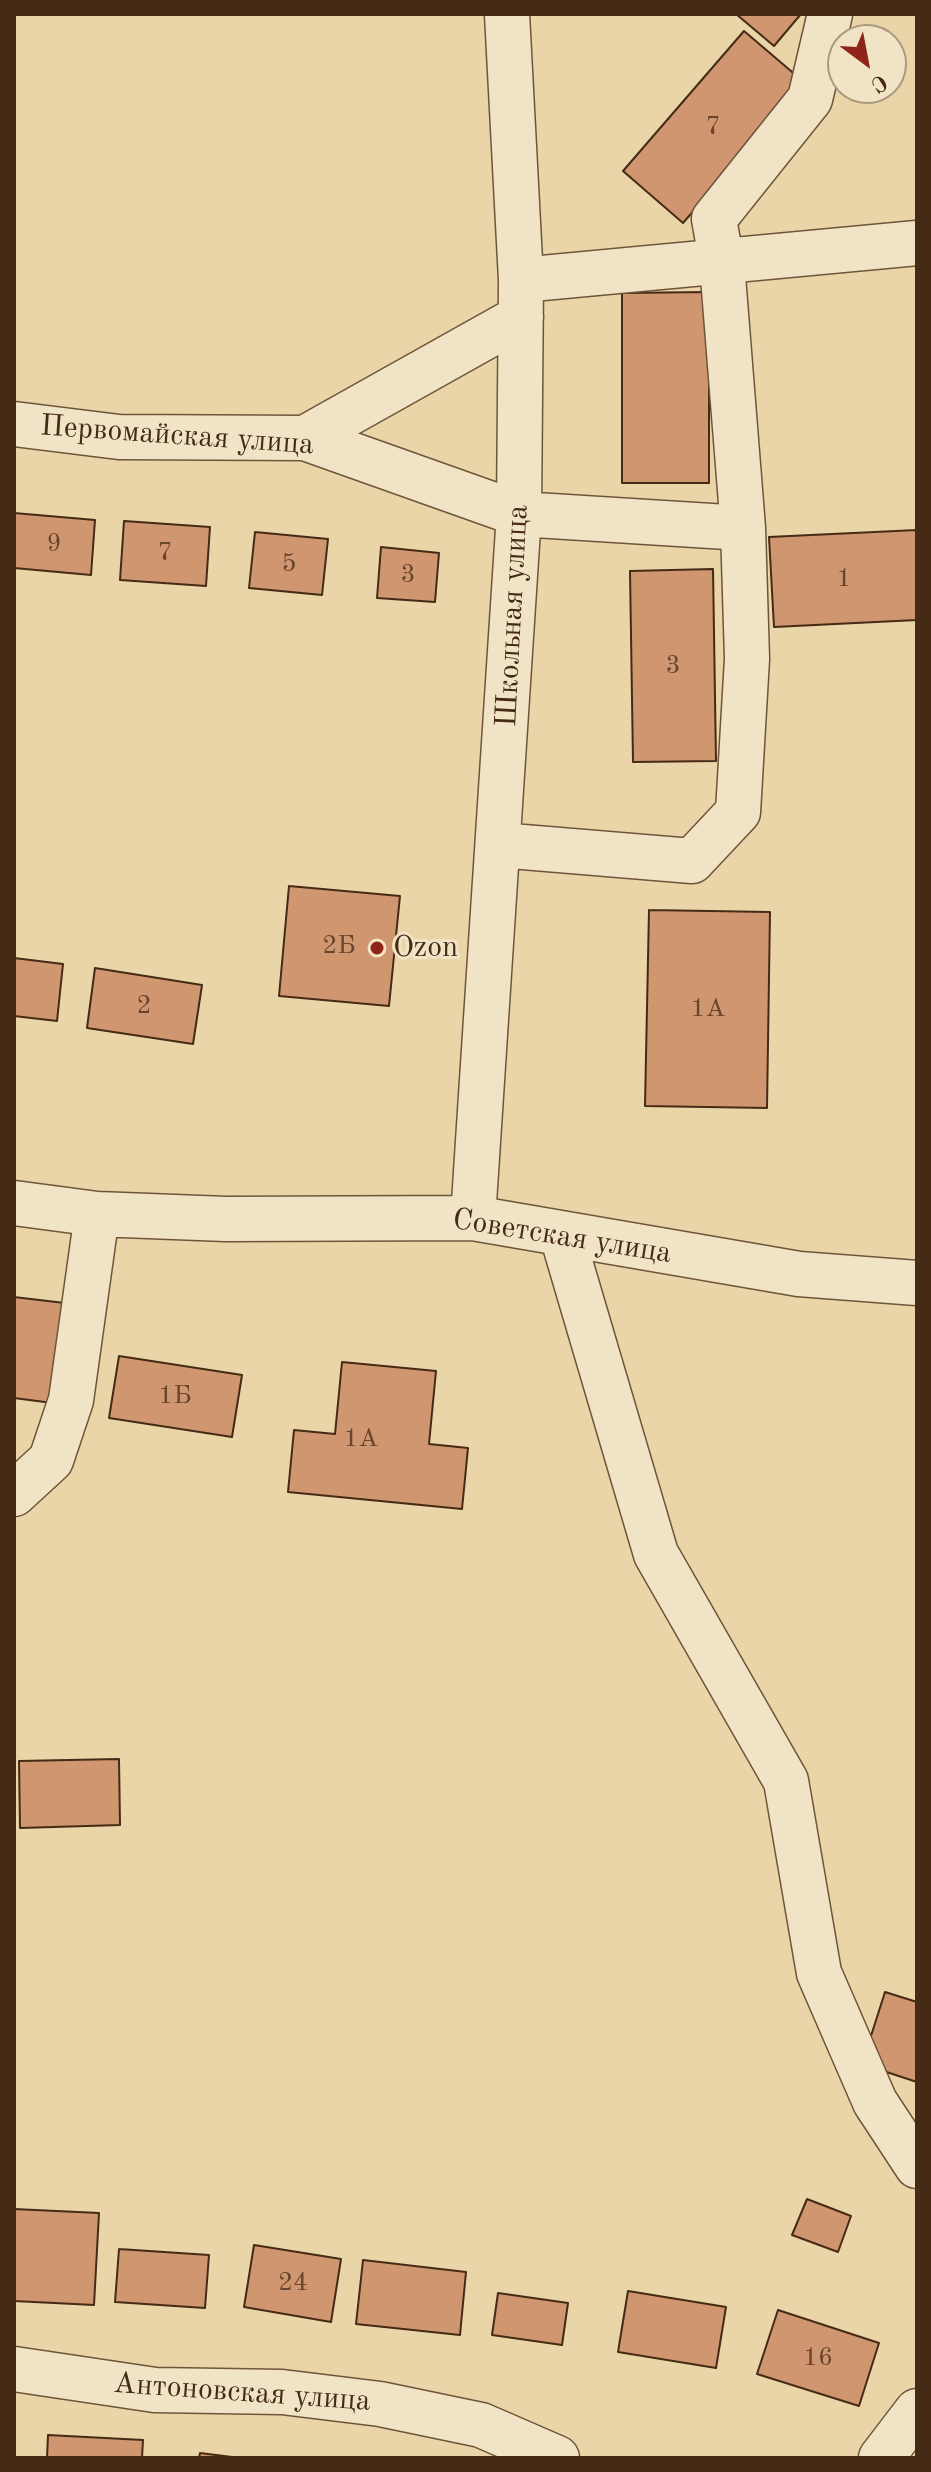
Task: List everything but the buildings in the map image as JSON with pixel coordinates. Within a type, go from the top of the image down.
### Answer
[{"type":"street","name":"Школьная улица","points":[[473,1218],[519,514],[521,298],[507,14]]},
{"type":"street","points":[[499,845],[692,861],[738,812],[747,659],[743,528],[722,264],[714,219],[810,99],[830,14]]},
{"type":"street","points":[[305,438],[521,298],[722,264],[917,243]]},
{"type":"street","name":"Первомайская улица","points":[[14,424],[119,437],[305,438],[519,514],[743,528]]},
{"type":"street","name":"Советская улица","points":[[14,1203],[97,1214],[226,1219],[473,1218],[799,1274],[917,1283]]},
{"type":"street","points":[[14,1494],[51,1460],[71,1400],[97,1214]]},
{"type":"street","points":[[562,1235],[656,1554],[786,1781],[819,1973],[875,2102],[917,2166]]},
{"type":"street","name":"Антоновская улица","points":[[14,2369],[155,2390],[282,2392],[380,2404],[481,2425],[557,2458]]},
{"type":"street","points":[[881,2458],[917,2411]]},
{"type":"place","name":"Ozon","points":[[377,948]]}]
